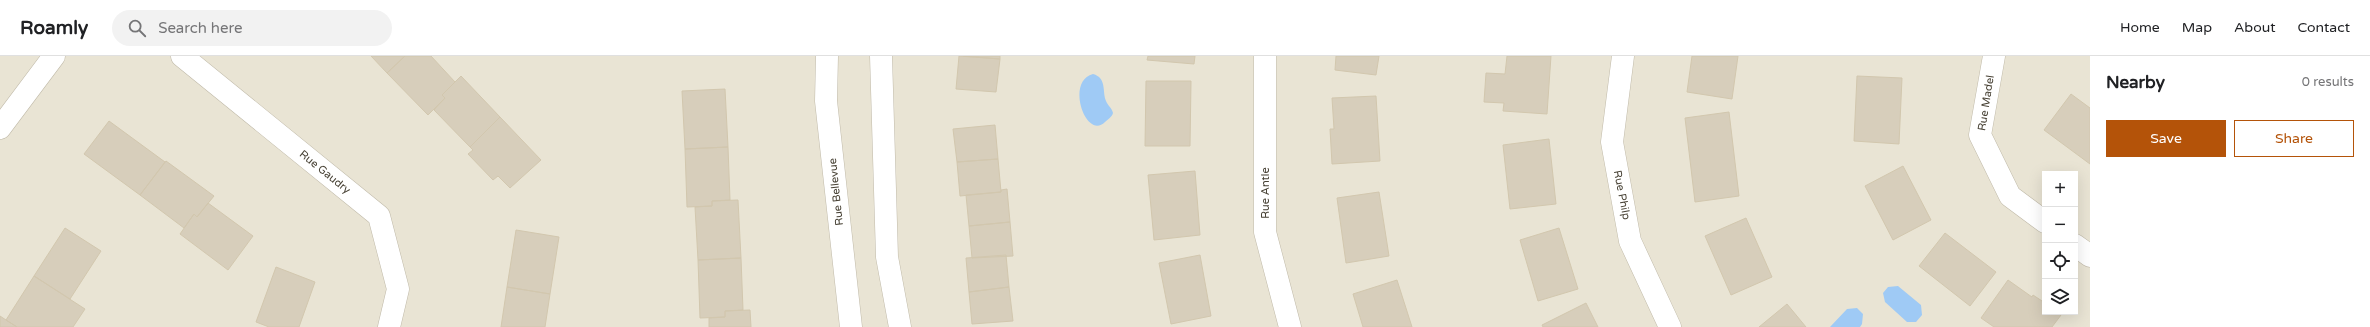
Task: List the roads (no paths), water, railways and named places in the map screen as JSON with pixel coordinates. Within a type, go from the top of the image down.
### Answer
[{"type":"street","points":[[0,128],[54,56]]},
{"type":"street","name":"Rue Gaudry","points":[[182,56],[379,216],[398,289],[389,327]]},
{"type":"street","name":"Rue Bellevue","points":[[827,56],[826,101],[851,327]]},
{"type":"street","points":[[881,56],[887,256],[900,327]]},
{"type":"street","name":"Rue Antle","points":[[1265,56],[1265,232],[1290,327]]},
{"type":"street","name":"Rue Philp","points":[[1623,56],[1612,142],[1630,241],[1670,327]]},
{"type":"street","name":"Rue Madel","points":[[1994,56],[1980,135],[2010,196],[2042,220]]},
{"type":"street","points":[[2078,247],[2090,256]]},
{"type":"water","points":[[1093,74],[1100,78],[1106,101],[1113,113],[1111,117],[1098,126],[1091,124],[1085,117],[1081,108],[1079,97],[1080,87],[1085,79]]},
{"type":"water","points":[[1898,286],[1921,305],[1922,315],[1916,322],[1907,322],[1885,302],[1883,293],[1888,287]]},
{"type":"water","points":[[1857,308],[1863,314],[1862,324],[1860,327],[1830,327],[1847,309]]}]
